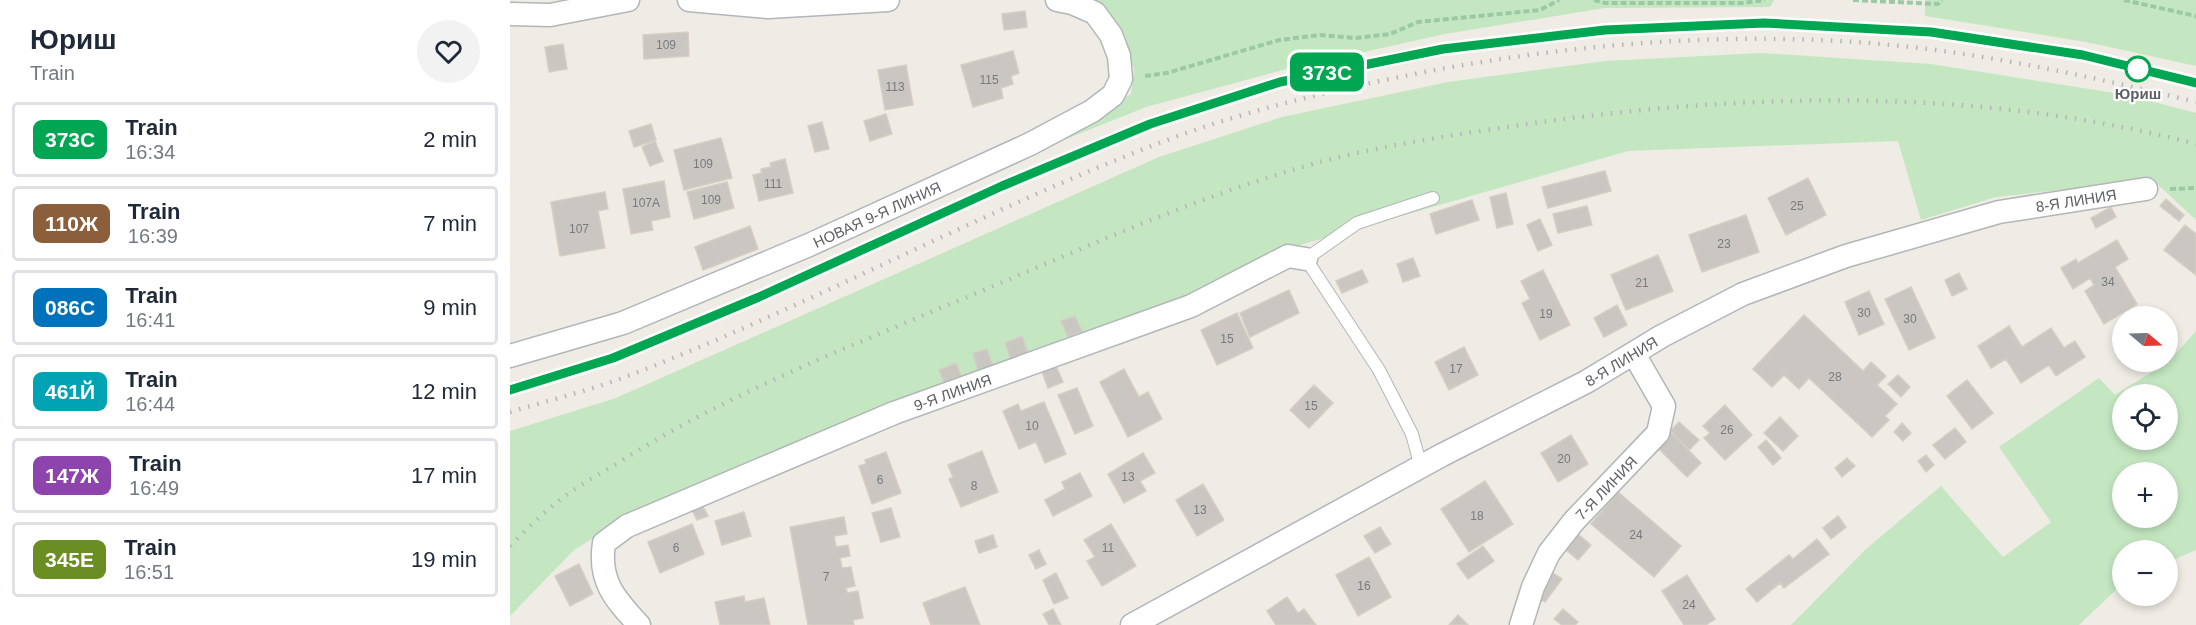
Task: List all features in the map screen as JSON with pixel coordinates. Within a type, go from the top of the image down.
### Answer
[{"type":"street","points":[[510,14],[550,15],[628,0]]},
{"type":"street","points":[[689,0],[768,7],[888,0]]},
{"type":"street","points":[[1057,0],[1072,3],[1095,14],[1111,34],[1119,56],[1121,79]]},
{"type":"street","name":"НОВАЯ 9-Я ЛИНИЯ","points":[[510,356],[623,323],[820,240],[1030,144],[1092,111],[1113,95],[1121,79]]},
{"type":"street","name":"8-Я ЛИНИЯ","points":[[1132,625],[1421,467],[1586,382],[1743,294],[1846,256],[1999,212],[2146,189]]},
{"type":"street","name":"9-Я ЛИНИЯ","points":[[639,625],[614,598],[600,564],[603,543],[627,526],[894,413],[1191,306],[1288,256],[1306,259]]},
{"type":"street","name":"7-Я ЛИНИЯ","points":[[1521,625],[1533,587],[1549,553],[1574,521],[1658,434],[1664,406],[1634,354]]},
{"type":"lane","points":[[1421,467],[1412,434],[1379,370],[1306,259],[1357,223],[1433,198]]},
{"type":"path","points":[[1121,79],[1167,72],[1279,40],[1320,35],[1356,38],[1390,34],[1418,22],[1540,10],[1559,0]]},
{"type":"path","points":[[1594,0],[1605,3],[1743,3],[1765,0]]},
{"type":"path","points":[[1853,0],[1938,4],[1941,0]]},
{"type":"path","points":[[2124,0],[2196,16]]},
{"type":"green space","points":[[1084,0],[1774,0],[1770,7],[1605,8],[1445,34],[1283,70],[1146,107],[1039,150],[1131,94],[1134,68]]},
{"type":"green space","points":[[1925,0],[2196,0],[2196,66],[2086,42],[1925,16]]},
{"type":"green space","points":[[1761,53],[1931,64],[2128,95],[2196,113],[2196,220],[2153,180],[1996,197],[1921,220],[1898,141],[1628,151],[1300,245],[1179,303],[603,532],[574,550],[510,616],[510,431],[616,398],[1159,157],[1282,117],[1448,82],[1605,61]]},
{"type":"green space","points":[[2196,331],[2196,550],[2178,558],[2178,540],[2112,540],[2112,594],[2079,625],[1791,625],[1866,549],[1941,486],[2003,557],[2051,522],[1999,447],[2099,378],[2112,392],[2112,450],[2178,450],[2178,384],[2133,384],[2152,372],[2178,372],[2178,351]]},
{"type":"building","points":[[1025,11],[1027,27],[1004,30],[1002,14]]},
{"type":"building","points":[[688,32],[689,56],[644,59],[643,35]]},
{"type":"building","points":[[563,44],[567,69],[549,72],[545,47]]},
{"type":"building","points":[[1013,51],[1019,73],[1011,76],[1013,84],[1001,88],[1003,98],[973,107],[961,65]]},
{"type":"building","points":[[906,65],[913,105],[885,110],[878,70]]},
{"type":"building","points":[[886,114],[892,134],[870,141],[864,121]]},
{"type":"building","points":[[822,122],[829,149],[815,152],[808,126]]},
{"type":"building","points":[[651,124],[656,140],[634,147],[629,131]]},
{"type":"building","points":[[721,138],[732,178],[684,190],[674,150]]},
{"type":"building","points":[[655,141],[663,161],[650,166],[642,147]]},
{"type":"building","points":[[785,159],[793,193],[759,201],[753,175],[762,173],[761,169],[771,167],[770,163]]},
{"type":"building","points":[[1605,171],[1611,191],[1548,208],[1542,187]]},
{"type":"building","points":[[1808,178],[1826,215],[1786,235],[1768,198]]},
{"type":"building","points":[[664,181],[670,217],[651,221],[653,230],[631,234],[623,189]]},
{"type":"building","points":[[727,182],[734,208],[694,219],[687,192]]},
{"type":"building","points":[[605,192],[608,209],[598,211],[605,248],[560,256],[551,202]]},
{"type":"building","points":[[1506,193],[1513,224],[1497,228],[1490,197]]},
{"type":"building","points":[[2166,199],[2184,215],[2179,221],[2160,206]]},
{"type":"building","points":[[1472,200],[1479,220],[1436,234],[1430,214]]},
{"type":"building","points":[[1587,206],[1592,225],[1558,233],[1553,214]]},
{"type":"building","points":[[2111,207],[2116,217],[2096,228],[2091,218]]},
{"type":"building","points":[[1746,215],[1759,252],[1702,272],[1689,235]]},
{"type":"building","points":[[1540,219],[1552,245],[1538,251],[1527,225]]},
{"type":"building","points":[[2185,225],[2196,234],[2196,275],[2164,250]]},
{"type":"building","points":[[750,226],[758,249],[703,270],[695,247]]},
{"type":"building","points":[[2117,240],[2128,259],[2115,267],[2137,304],[2112,306],[2112,319],[2104,324],[2085,291],[2094,285],[2090,278],[2073,289],[2061,268],[2076,259],[2078,263]]},
{"type":"building","points":[[1658,255],[1673,291],[1626,310],[1611,275]]},
{"type":"building","points":[[1413,258],[1420,276],[1403,282],[1397,264]]},
{"type":"building","points":[[1362,270],[1368,282],[1342,293],[1336,281]]},
{"type":"building","points":[[1543,270],[1570,325],[1540,340],[1522,303],[1530,299],[1521,281]]},
{"type":"building","points":[[1959,273],[1967,289],[1952,296],[1945,280]]},
{"type":"building","points":[[1911,287],[1935,338],[1909,350],[1885,299]]},
{"type":"building","points":[[1289,290],[1299,313],[1250,337],[1240,313]]},
{"type":"building","points":[[1869,291],[1884,324],[1859,335],[1845,302]]},
{"type":"building","points":[[1617,305],[1627,325],[1604,337],[1594,318]]},
{"type":"building","points":[[1237,313],[1253,348],[1217,365],[1201,330]]},
{"type":"building","points":[[1804,315],[1863,371],[1871,362],[1886,376],[1877,385],[1897,404],[1885,416],[1889,420],[1872,437],[1809,378],[1799,389],[1784,375],[1772,387],[1753,369]]},
{"type":"building","points":[[1075,316],[1082,331],[1068,337],[1061,321]]},
{"type":"building","points":[[2009,326],[2022,347],[2051,328],[2064,348],[2075,341],[2085,357],[2056,376],[2049,365],[2021,383],[2006,359],[1991,368],[1978,346]]},
{"type":"building","points":[[1022,336],[1028,353],[1011,360],[1005,343]]},
{"type":"building","points":[[1464,347],[1478,375],[1449,390],[1435,362]]},
{"type":"building","points":[[987,349],[993,366],[978,371],[973,353]]},
{"type":"building","points":[[956,363],[961,376],[944,383],[939,370]]},
{"type":"building","points":[[1056,366],[1063,382],[1048,388],[1042,372]]},
{"type":"building","points":[[1124,369],[1139,397],[1148,392],[1162,419],[1128,437],[1100,382]]},
{"type":"building","points":[[1898,375],[1910,387],[1901,397],[1888,384]]},
{"type":"building","points":[[1967,380],[1993,413],[1972,429],[1947,396]]},
{"type":"building","points":[[1314,385],[1333,403],[1309,428],[1290,410]]},
{"type":"building","points":[[1077,388],[1093,426],[1075,434],[1058,395]]},
{"type":"building","points":[[1044,402],[1066,454],[1045,463],[1036,442],[1019,449],[1003,411],[1018,404],[1021,411]]},
{"type":"building","points":[[1725,405],[1752,435],[1725,460],[1704,438],[1710,433],[1703,426]]},
{"type":"building","points":[[1780,417],[1798,436],[1783,451],[1764,433]]},
{"type":"building","points":[[1679,422],[1699,440],[1689,450],[1670,431]]},
{"type":"building","points":[[1902,423],[1911,433],[1903,441],[1894,432]]},
{"type":"building","points":[[1955,428],[1966,442],[1945,459],[1933,445]]},
{"type":"building","points":[[1670,431],[1701,463],[1687,477],[1656,446]]},
{"type":"building","points":[[1571,435],[1588,464],[1558,482],[1541,453]]},
{"type":"building","points":[[1766,440],[1781,458],[1773,465],[1758,447]]},
{"type":"building","points":[[982,451],[998,492],[961,507],[949,479],[953,477],[948,465]]},
{"type":"building","points":[[886,452],[901,493],[872,504],[859,466],[866,464],[865,460]]},
{"type":"building","points":[[1143,453],[1155,473],[1140,481],[1146,491],[1124,503],[1108,474]]},
{"type":"building","points":[[1926,455],[1934,465],[1926,472],[1918,461]]},
{"type":"building","points":[[1847,458],[1855,466],[1842,477],[1835,468]]},
{"type":"building","points":[[1080,473],[1092,496],[1053,516],[1045,500],[1065,489],[1062,482]]},
{"type":"building","points":[[1485,481],[1513,524],[1469,552],[1441,509]]},
{"type":"building","points":[[1203,484],[1224,520],[1197,536],[1176,500]]},
{"type":"building","points":[[1618,492],[1681,546],[1654,577],[1591,524]]},
{"type":"building","points":[[700,501],[708,516],[697,520],[690,506]]},
{"type":"building","points":[[891,508],[900,537],[881,542],[872,513]]},
{"type":"building","points":[[744,512],[751,536],[722,545],[715,521]]},
{"type":"building","points":[[1838,516],[1846,527],[1831,539],[1823,528]]},
{"type":"building","points":[[844,517],[847,534],[834,536],[836,547],[848,545],[850,556],[840,558],[842,568],[851,567],[855,586],[846,588],[847,593],[858,591],[863,618],[853,620],[854,625],[808,625],[790,527]]},
{"type":"building","points":[[692,524],[704,554],[660,573],[648,542]]},
{"type":"building","points":[[1111,524],[1136,566],[1102,586],[1087,561],[1095,557],[1084,540]]},
{"type":"building","points":[[1380,527],[1391,544],[1375,553],[1364,536]]},
{"type":"building","points":[[1578,534],[1591,545],[1578,560],[1565,549]]},
{"type":"building","points":[[993,535],[997,547],[979,553],[975,541]]},
{"type":"building","points":[[1817,539],[1829,554],[1784,588],[1780,583],[1757,602],[1746,589],[1789,555],[1793,559]]},
{"type":"building","points":[[1483,546],[1494,561],[1468,579],[1457,564]]},
{"type":"building","points":[[1039,550],[1046,564],[1036,569],[1029,555]]},
{"type":"building","points":[[1369,557],[1391,597],[1358,616],[1336,575]]},
{"type":"building","points":[[579,564],[593,594],[570,606],[555,576]]},
{"type":"building","points":[[1056,573],[1068,598],[1054,604],[1043,580]]},
{"type":"building","points":[[1553,573],[1562,579],[1545,602],[1536,596]]},
{"type":"building","points":[[1687,575],[1715,619],[1706,625],[1684,625],[1662,591]]},
{"type":"building","points":[[965,587],[980,625],[931,625],[923,603]]},
{"type":"building","points":[[744,596],[745,602],[764,598],[770,625],[720,625],[715,602]]},
{"type":"building","points":[[1287,597],[1298,613],[1304,609],[1316,625],[1276,625],[1267,611]]},
{"type":"building","points":[[1053,609],[1061,625],[1049,625],[1043,614]]},
{"type":"building","points":[[1563,609],[1578,622],[1575,625],[1562,625],[1554,619]]},
{"type":"building","points":[[1458,615],[1468,625],[1449,625]]},
{"type":"railway","points":[[510,390],[613,359],[759,297],[1002,186],[1150,124],[1280,82],[1443,49],[1605,30],[1764,23],[1931,32],[2083,55],[2196,83]]},
{"type":"railway","points":[[510,412],[606,384],[688,352],[1020,201],[1154,145],[1280,104],[1428,71],[1500,59],[1645,43],[1718,39],[1791,39],[1936,50],[2002,60],[2196,102]]},
{"type":"railway","points":[[510,546],[550,508],[585,482],[692,420],[770,381],[1170,213],[1316,163],[1394,145],[1528,124],[1611,113],[1779,101],[1947,104],[2031,112],[2114,125],[2196,144]]},
{"type":"train","name":"373C","points":[[510,390],[613,358],[759,297],[1002,186],[1150,124],[1280,82],[1443,49],[1605,30],[1764,23],[1931,32],[2083,55],[2196,83]]},
{"type":"place","name":"Юриш","points":[[2138,69]]}]
